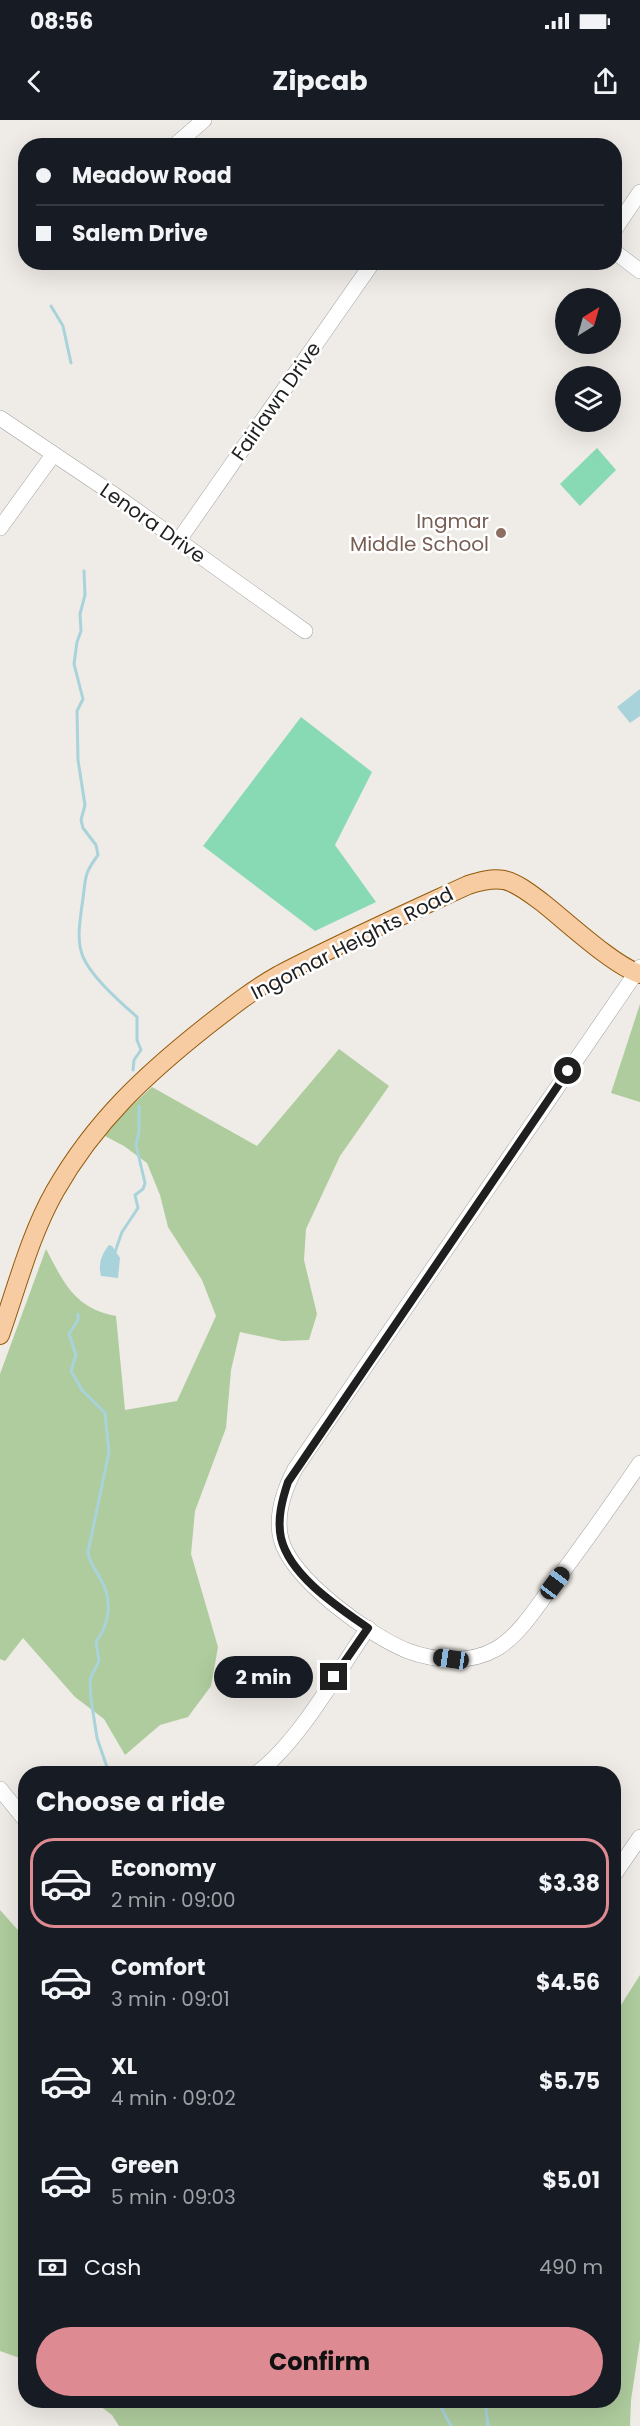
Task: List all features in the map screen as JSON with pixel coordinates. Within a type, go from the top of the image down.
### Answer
[{"type":"main road","name":"Ingomar Heights Road","points":[[0,1335],[27,1256],[54,1193],[95,1131],[129,1092],[155,1068],[233,1006],[279,975],[468,885],[496,879],[507,880],[534,896],[615,959],[639,971]]},
{"type":"street","points":[[183,138],[204,120]]},
{"type":"street","points":[[622,219],[640,192]]},
{"type":"street","points":[[622,257],[640,271]]},
{"type":"street","name":"Fairlawn Drive","points":[[179,540],[367,270]]},
{"type":"street","name":"Lenora Drive","points":[[0,418],[179,540],[305,631]]},
{"type":"street","points":[[0,528],[53,455]]},
{"type":"street","points":[[639,971],[295,1469],[288,1482],[280,1512],[281,1539],[294,1564],[326,1598],[368,1628],[409,1651],[451,1659],[475,1658],[497,1648],[529,1617],[588,1539],[640,1463]]},
{"type":"street","points":[[264,1766],[286,1745],[368,1628]]},
{"type":"street","points":[[0,1790],[18,1811]]},
{"type":"street","points":[[621,1865],[640,1837]]},
{"type":"green space","points":[[597,448],[616,470],[580,506],[560,484]]},
{"type":"green space","points":[[301,717],[372,772],[335,845],[376,902],[315,931],[203,846]]},
{"type":"green space","points":[[640,1004],[640,1102],[611,1093]]},
{"type":"green space","points":[[339,1049],[389,1086],[340,1156],[306,1229],[304,1260],[317,1314],[309,1340],[282,1341],[240,1332],[231,1370],[226,1428],[195,1511],[191,1554],[218,1647],[211,1686],[188,1717],[160,1725],[125,1755],[104,1719],[75,1697],[23,1638],[5,1661],[0,1659],[0,1374],[46,1249],[65,1283],[80,1300],[90,1307],[116,1316],[125,1410],[177,1401],[216,1316],[202,1280],[168,1227],[160,1195],[147,1163],[124,1146],[103,1135],[152,1087],[257,1146]]},
{"type":"green space","points":[[0,1910],[18,1930],[18,2357],[0,2351]]},
{"type":"green space","points":[[640,1975],[640,2340],[631,2400],[630,2426],[119,2426],[112,2415],[103,2408],[621,2408],[621,2005]]},
{"type":"water","points":[[640,689],[640,716],[630,723],[617,707]]},
{"type":"water","points":[[109,1245],[120,1258],[118,1278],[101,1276],[101,1260]]},
{"type":"waterway","points":[[51,306],[63,326],[71,363]]},
{"type":"waterway","points":[[84,571],[85,595],[80,614],[81,631],[74,664],[83,699],[77,711],[78,760],[85,805],[81,820],[83,828],[96,845],[98,855],[85,880],[79,940],[82,954],[91,971],[137,1017],[137,1040],[141,1050],[134,1060],[133,1070]]},
{"type":"waterway","points":[[115,1252],[122,1232],[138,1208],[135,1195],[143,1189],[145,1183],[136,1145],[139,1132],[139,1106]]},
{"type":"waterway","points":[[78,1314],[78,1320],[69,1334],[76,1355],[71,1371],[82,1390],[105,1413],[109,1452],[88,1552],[104,1586],[108,1602],[107,1619],[96,1642],[99,1661],[90,1679],[97,1738],[107,1766]]},
{"type":"waterway","points":[[441,2408],[451,2426]]},
{"type":"waterway","points":[[486,2408],[488,2426]]},
{"type":"place","name":"Ingmar Middle School","points":[[501,533]]},
{"type":"route","points":[[334,1677],[368,1628],[326,1598],[305,1577],[286,1551],[279,1527],[283,1496],[288,1482],[568,1071]]}]
